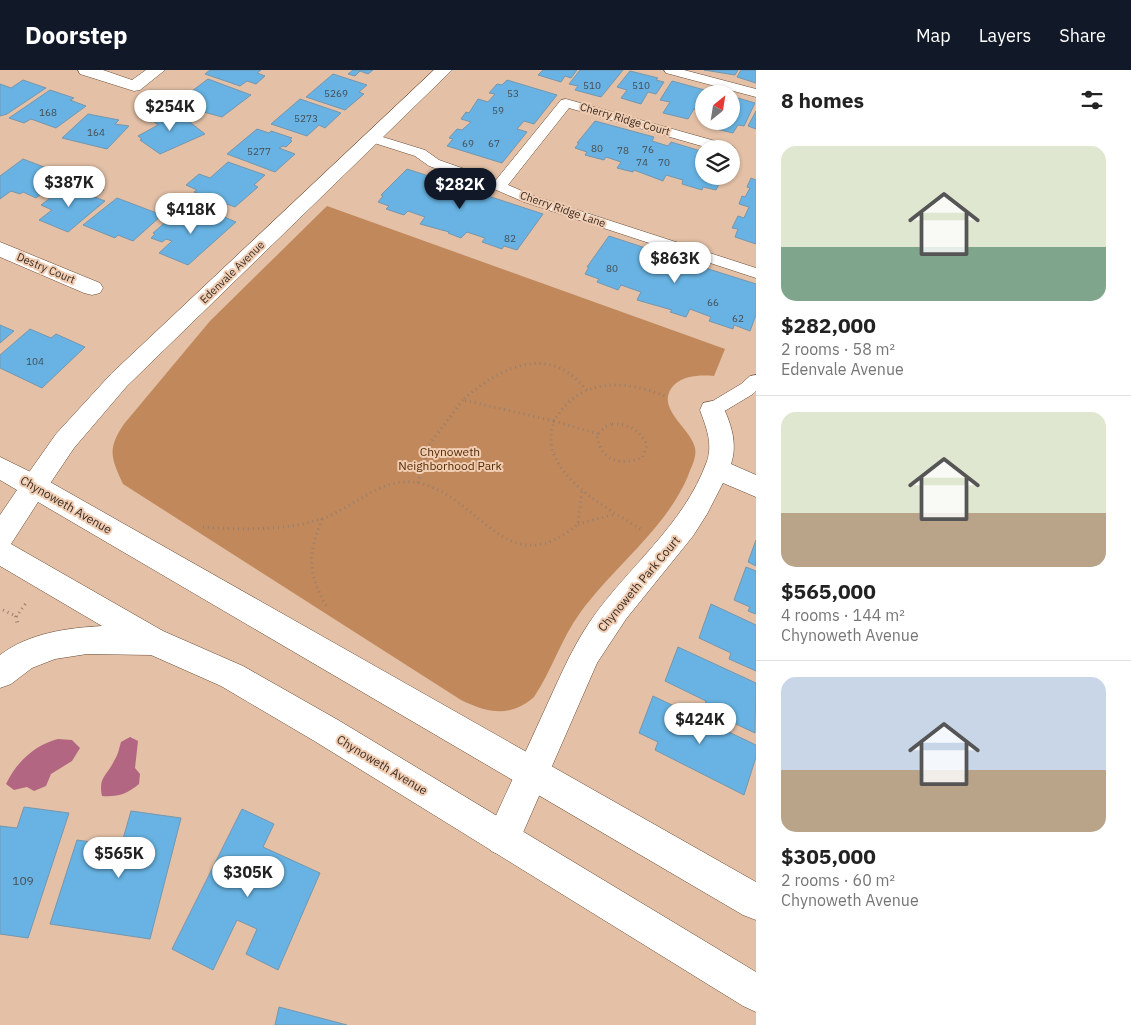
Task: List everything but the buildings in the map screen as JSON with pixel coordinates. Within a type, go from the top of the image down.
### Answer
[{"type":"street","points":[[86,70],[134,86],[157,70]]},
{"type":"street","name":"Edenvale Avenue","points":[[0,538],[66,441],[119,380],[444,70]]},
{"type":"street","name":"Destry Court","points":[[0,248],[92,288]]},
{"type":"street","name":"Chynoweth Park Court","points":[[503,839],[599,631],[690,522],[703,500],[723,448],[712,410]]},
{"type":"street","name":"Chynoweth Avenue","points":[[0,467],[756,902]]},
{"type":"street","points":[[716,469],[756,486]]},
{"type":"street","name":"Chynoweth Avenue","points":[[0,552],[152,641],[232,676],[756,993]]},
{"type":"street","points":[[0,674],[24,656],[45,648],[88,639],[152,641]]},
{"type":"lane","points":[[670,70],[756,93]]},
{"type":"lane","name":"Cherry Ridge Court","points":[[500,186],[566,103],[697,140]]},
{"type":"lane","name":"Cherry Ridge Lane","points":[[373,138],[411,150],[434,163],[500,186],[529,199],[756,273]]},
{"type":"lane","points":[[712,410],[748,389],[756,381]]},
{"type":"path","points":[[418,483],[429,445],[463,400],[492,377],[515,368],[537,364],[556,366],[570,374],[587,390]]},
{"type":"path","points":[[645,532],[582,490],[560,469],[553,455],[550,441],[551,428],[564,405],[574,396],[587,390],[602,386],[627,385],[652,390],[665,396]]},
{"type":"path","points":[[463,400],[534,414],[598,434]]},
{"type":"path","points":[[612,424],[628,425],[641,433],[647,445],[646,451],[643,457],[629,463],[612,460],[599,449],[597,442],[598,434],[605,427],[612,424]]},
{"type":"path","points":[[203,527],[229,530],[279,526],[322,519],[379,489],[400,484],[418,483],[438,492],[509,541],[522,544],[538,545],[551,543],[564,537],[578,524],[617,514]]},
{"type":"path","points":[[578,524],[582,490]]},
{"type":"path","points":[[322,519],[312,545],[309,564],[313,584],[326,606]]},
{"type":"path","points":[[3,610],[16,616]]},
{"type":"green space","name":"Chynoweth Neighborhood Park","points":[[327,206],[725,349],[714,376],[688,377],[674,385],[669,393],[670,409],[692,440],[695,448],[692,466],[678,495],[653,531],[608,579],[580,613],[567,633],[534,697],[516,708],[507,711],[490,710],[461,700],[123,484],[116,467],[113,447],[124,424],[210,321]]},
{"type":"shaded area","points":[[130,737],[138,741],[135,768],[140,774],[139,784],[122,794],[102,796],[102,781],[117,756],[121,742]]},
{"type":"shaded area","points":[[58,739],[72,740],[80,748],[72,761],[51,774],[46,786],[34,791],[27,787],[14,790],[6,784],[15,769],[27,756],[41,746]]}]
